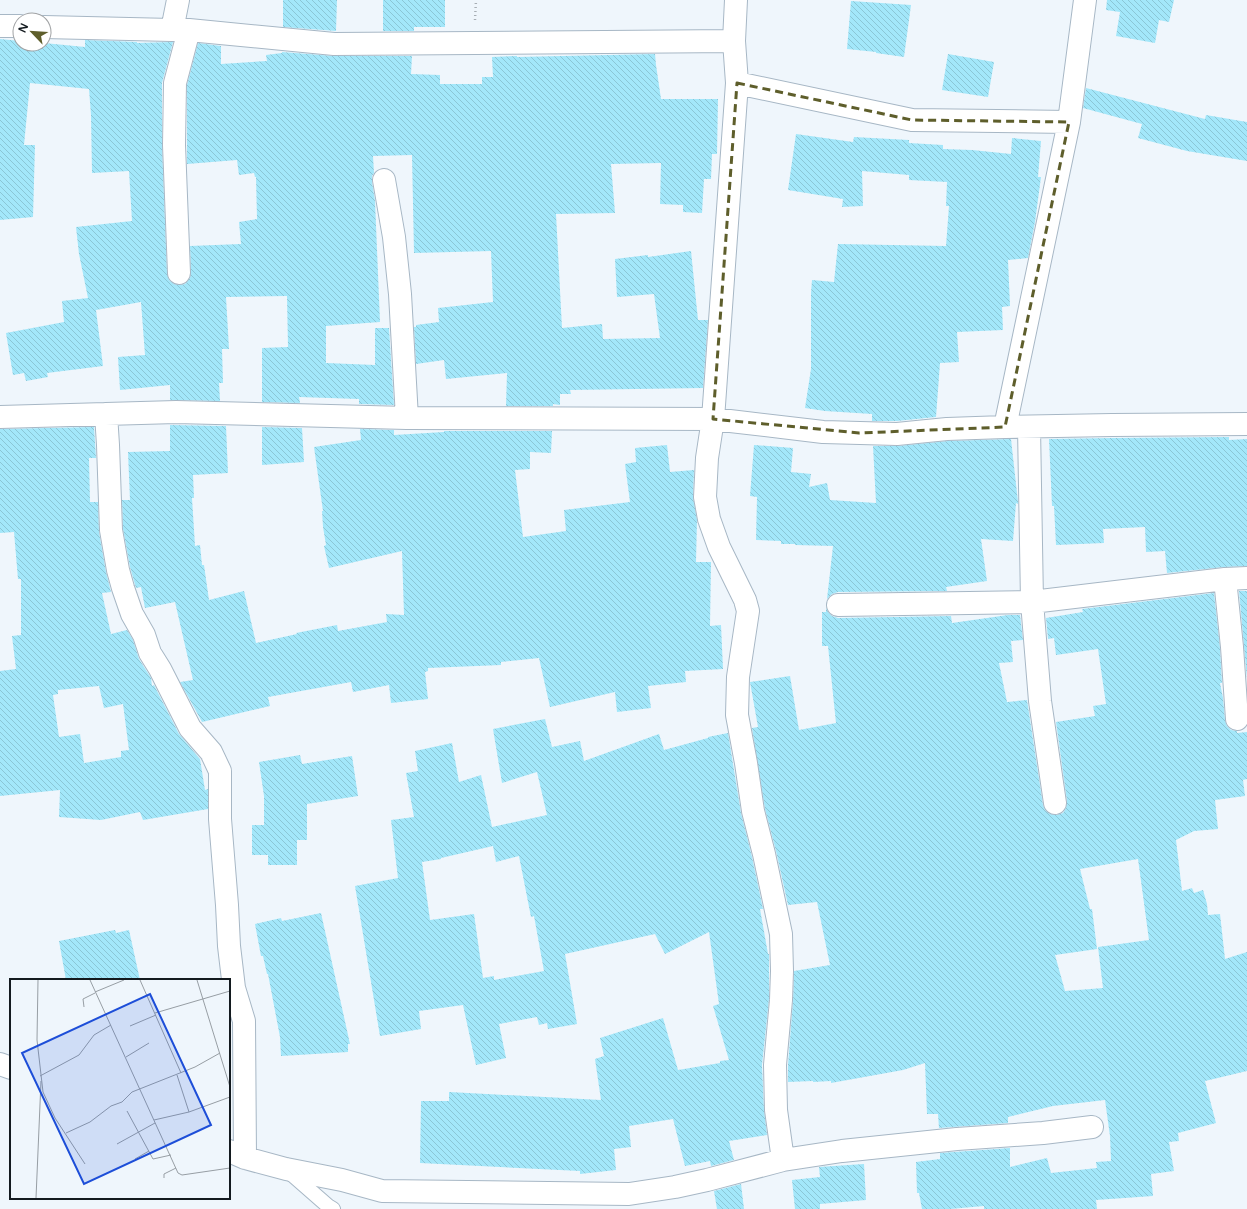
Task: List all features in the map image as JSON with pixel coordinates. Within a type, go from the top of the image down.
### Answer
[{"type":"street","points":[[178,0],[181,30],[175,84],[174,145],[179,273]]},
{"type":"street","points":[[736,0],[734,41],[736,83],[713,420],[707,458],[705,497],[709,519],[720,547],[745,600],[748,611],[738,678],[737,714],[753,812],[764,854],[781,934],[781,1000],[775,1065],[776,1110],[783,1160]]},
{"type":"street","points":[[1006,427],[1069,122],[1085,0]]},
{"type":"street","points":[[0,26],[12,26]]},
{"type":"street","points":[[52,27],[181,30],[334,44],[734,41]]},
{"type":"street","points":[[736,83],[912,120],[1069,122]]},
{"type":"street","points":[[384,180],[394,237],[400,294],[407,418]]},
{"type":"street","points":[[0,417],[176,412],[407,418],[713,420],[816,431],[897,434],[947,429],[1006,427],[1247,424]]},
{"type":"street","points":[[106,414],[111,530],[118,570],[123,588],[132,614],[144,635],[150,653],[160,669],[190,728],[211,752],[220,771],[220,819],[229,946],[234,988],[244,1021],[237,1154],[286,1169],[342,1180],[382,1191],[628,1194],[675,1187],[783,1160],[842,1151],[894,1145],[1043,1133],[1092,1127]]},
{"type":"street","points":[[1029,427],[1032,602],[1040,702],[1055,803]]},
{"type":"street","points":[[838,604],[1032,602],[1225,579],[1247,578]]},
{"type":"street","points":[[1225,579],[1237,719]]},
{"type":"street","points":[[0,1064],[10,1068]]},
{"type":"lane","points":[[286,1169],[333,1209]]},
{"type":"highlighted area","points":[[737,83],[912,120],[1069,122],[1005,427],[859,433],[713,419]]},
{"type":"building","points":[[283,0],[337,0],[336,31],[283,27]]},
{"type":"building","points":[[383,0],[445,0],[445,27],[414,27],[414,31],[383,31]]},
{"type":"building","points":[[1107,0],[1174,0],[1169,22],[1159,20],[1155,43],[1116,36],[1120,12],[1106,10]]},
{"type":"building","points":[[851,1],[911,5],[904,57],[847,49]]},
{"type":"building","points":[[0,39],[12,40],[12,52],[52,52],[52,44],[85,47],[85,40],[137,43],[173,42],[162,83],[162,145],[167,273],[169,280],[174,284],[179,285],[185,284],[190,278],[190,246],[241,244],[239,222],[257,219],[256,177],[254,173],[239,175],[237,160],[187,164],[187,85],[198,43],[221,46],[221,64],[267,61],[266,55],[282,52],[334,56],[412,56],[411,74],[440,75],[440,84],[482,84],[482,77],[493,77],[492,57],[655,54],[661,99],[718,99],[717,154],[712,154],[711,179],[704,179],[702,213],[683,212],[683,205],[660,204],[661,163],[611,164],[615,213],[556,214],[562,328],[602,324],[603,339],[660,338],[654,294],[617,297],[615,259],[648,255],[648,257],[691,251],[698,320],[708,320],[703,388],[570,390],[571,394],[560,394],[560,405],[506,406],[507,373],[446,379],[444,360],[416,364],[414,327],[416,327],[416,325],[439,322],[438,308],[493,302],[491,251],[414,253],[412,155],[373,156],[374,173],[372,176],[372,182],[375,201],[380,322],[326,326],[326,363],[375,365],[375,328],[389,328],[394,405],[359,404],[359,399],[299,397],[300,403],[262,402],[262,348],[288,347],[287,296],[226,297],[229,349],[222,349],[223,383],[219,383],[220,401],[170,400],[170,385],[120,390],[118,357],[145,355],[141,302],[96,310],[103,366],[47,373],[48,377],[26,381],[24,373],[13,375],[6,333],[64,322],[62,301],[88,298],[79,254],[76,227],[132,221],[129,171],[92,173],[89,89],[30,83],[24,145],[35,145],[33,217],[0,220]]},
{"type":"building","points":[[948,54],[994,62],[988,97],[942,90]]},
{"type":"building","points":[[1086,88],[1205,119],[1206,115],[1247,122],[1247,161],[1187,151],[1138,138],[1142,124],[1083,108]]},
{"type":"building","points":[[796,134],[853,142],[854,137],[909,140],[909,143],[943,145],[943,149],[1011,154],[1012,138],[1041,141],[1038,177],[1041,177],[1035,222],[1028,258],[1008,260],[1010,306],[1002,307],[1003,330],[957,332],[959,362],[940,363],[936,417],[897,421],[872,421],[872,414],[825,411],[805,408],[811,369],[812,280],[834,282],[838,244],[946,246],[949,206],[946,206],[947,182],[909,180],[909,175],[862,171],[863,206],[842,207],[843,199],[788,190]]},
{"type":"building","points":[[170,425],[226,426],[228,473],[193,475],[194,498],[192,498],[195,546],[200,545],[202,565],[204,565],[209,600],[244,591],[256,643],[337,625],[338,631],[387,622],[386,614],[404,615],[402,551],[329,568],[324,546],[326,545],[323,527],[323,511],[314,447],[361,440],[360,429],[394,430],[394,435],[444,431],[552,431],[551,453],[530,452],[530,469],[515,470],[523,537],[566,531],[564,510],[630,502],[625,464],[636,462],[635,448],[667,445],[670,472],[694,470],[693,497],[697,520],[696,562],[711,562],[710,626],[721,625],[723,669],[685,671],[686,682],[648,686],[651,708],[617,712],[615,692],[550,707],[539,658],[501,662],[501,665],[428,668],[428,671],[425,672],[428,699],[391,703],[389,685],[353,692],[351,682],[268,697],[270,706],[202,722],[180,682],[193,680],[175,602],[145,608],[141,587],[136,588],[130,567],[123,529],[122,500],[130,500],[128,452],[170,451]]},
{"type":"building","points":[[94,427],[96,458],[89,458],[90,502],[98,502],[99,532],[111,592],[102,593],[111,634],[127,630],[133,640],[139,659],[151,678],[152,686],[154,685],[179,734],[200,759],[205,790],[208,789],[208,809],[143,820],[140,812],[101,820],[59,817],[60,790],[0,796],[0,671],[16,669],[12,636],[21,635],[21,579],[18,579],[14,532],[0,533],[0,429]],"holes":[[[99,686],[104,708],[123,704],[129,750],[121,751],[121,757],[84,763],[80,734],[59,737],[53,695],[58,694],[58,690]]]},
{"type":"building","points":[[262,427],[302,428],[304,462],[262,465]]},
{"type":"building","points":[[1229,437],[1229,440],[1247,439],[1247,566],[1167,573],[1165,551],[1146,552],[1145,527],[1103,529],[1104,543],[1056,545],[1054,506],[1052,506],[1049,439]]},
{"type":"building","points":[[1011,439],[1018,502],[1018,504],[1016,503],[1013,541],[981,539],[987,581],[946,587],[947,591],[838,592],[832,594],[827,599],[833,546],[781,544],[781,541],[756,540],[757,497],[750,496],[754,445],[793,448],[791,472],[811,474],[809,487],[827,483],[830,500],[876,503],[873,446],[898,446],[948,441]]},
{"type":"building","points":[[1239,591],[1247,591],[1247,679]]},
{"type":"building","points":[[1214,593],[1220,648],[1222,683],[1220,683],[1225,720],[1227,726],[1231,730],[1237,731],[1237,733],[1247,732],[1247,779],[1243,780],[1245,796],[1215,800],[1218,829],[1194,831],[1176,840],[1182,891],[1192,888],[1194,893],[1203,890],[1208,915],[1220,914],[1225,959],[1247,952],[1247,1071],[1205,1081],[1216,1123],[1178,1133],[1179,1141],[1169,1142],[1174,1171],[1151,1174],[1153,1196],[1096,1200],[1097,1209],[984,1209],[984,1206],[950,1209],[922,1209],[919,1193],[917,1193],[916,1162],[940,1159],[940,1153],[1010,1148],[1010,1167],[1047,1158],[1051,1173],[1097,1168],[1096,1162],[1111,1161],[1110,1136],[1105,1100],[1053,1106],[1008,1117],[1008,1123],[939,1128],[938,1114],[927,1114],[925,1063],[903,1070],[831,1083],[831,1081],[788,1082],[794,971],[830,965],[817,902],[788,905],[765,809],[752,728],[758,727],[750,682],[790,676],[799,730],[836,723],[828,646],[822,646],[822,612],[826,612],[826,608],[832,616],[838,618],[951,616],[952,623],[1008,615],[1020,615],[1023,640],[1011,641],[1013,662],[999,663],[1007,702],[1027,700],[1043,805],[1045,810],[1050,814],[1057,815],[1063,813],[1066,808],[1067,801],[1056,722],[1095,716],[1093,706],[1106,704],[1098,649],[1056,655],[1054,638],[1048,639],[1046,618],[1083,612],[1082,609]],"holes":[[[1138,859],[1149,940],[1098,947],[1103,988],[1065,991],[1055,955],[1097,949],[1092,909],[1090,909],[1080,869]]]},
{"type":"building","points":[[545,719],[552,747],[580,741],[584,761],[659,734],[664,750],[708,737],[728,733],[741,813],[763,909],[760,909],[769,954],[769,999],[762,1065],[764,1110],[767,1135],[729,1141],[734,1160],[711,1166],[710,1161],[685,1166],[673,1119],[629,1126],[631,1147],[614,1149],[616,1170],[580,1174],[580,1171],[420,1163],[421,1101],[449,1101],[449,1092],[601,1100],[595,1059],[604,1056],[600,1038],[663,1018],[678,1070],[720,1063],[720,1061],[729,1060],[713,1006],[719,1004],[709,932],[665,954],[655,934],[565,954],[577,1024],[548,1029],[547,1023],[539,1025],[537,1017],[499,1024],[506,1058],[476,1065],[463,1005],[419,1011],[421,1029],[380,1036],[355,886],[398,878],[391,820],[414,817],[406,773],[418,771],[415,751],[452,743],[459,782],[481,775],[492,827],[547,815],[537,772],[502,783],[493,729]],"holes":[[[493,846],[496,862],[519,856],[531,917],[534,916],[544,971],[494,980],[494,976],[483,978],[474,914],[430,920],[422,862],[441,859]]]},
{"type":"building","points":[[300,755],[302,764],[352,756],[358,796],[307,804],[307,840],[297,840],[297,865],[268,865],[268,855],[252,855],[252,825],[264,825],[264,796],[259,762]]},
{"type":"building","points":[[321,913],[350,1044],[348,1044],[348,1052],[281,1056],[280,1037],[268,974],[263,956],[261,956],[255,924],[281,918],[282,921]]},
{"type":"building","points":[[115,930],[116,933],[129,930],[140,979],[66,979],[59,941]]},
{"type":"building","points":[[864,1164],[866,1200],[820,1204],[820,1209],[795,1209],[792,1180],[820,1177],[819,1167]]},
{"type":"building","points":[[741,1184],[744,1209],[717,1209],[714,1191]]}]
